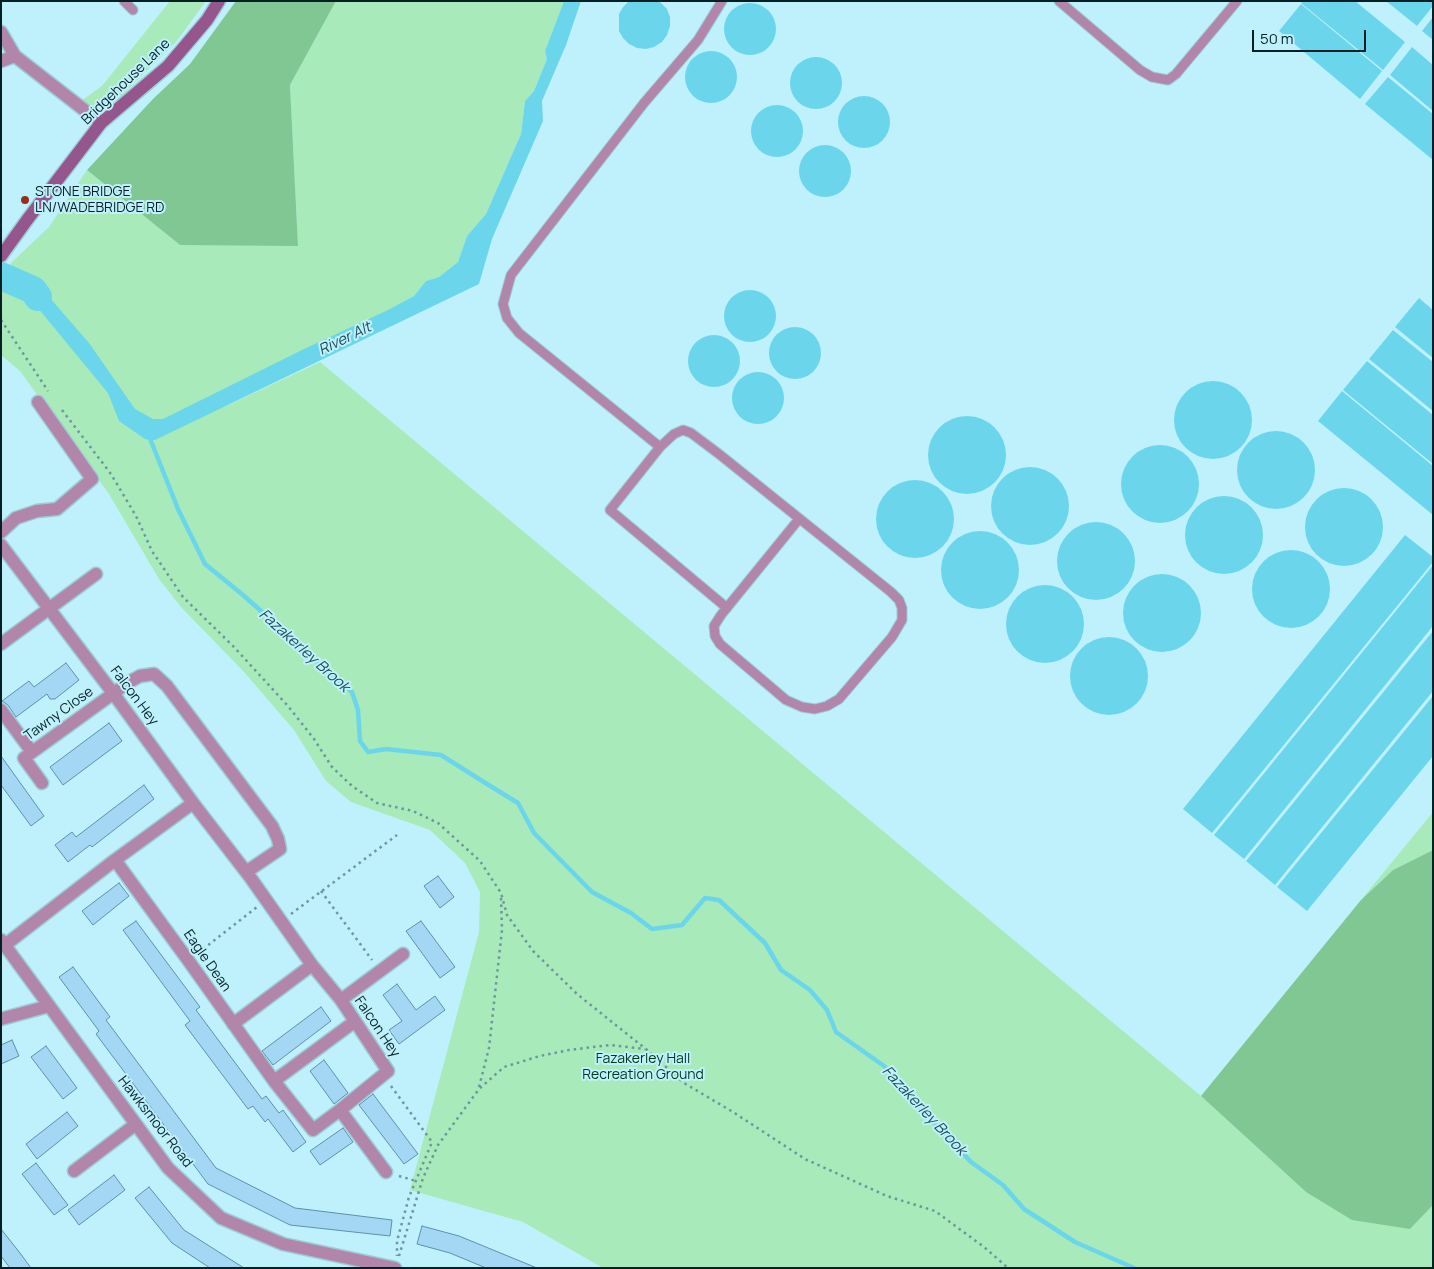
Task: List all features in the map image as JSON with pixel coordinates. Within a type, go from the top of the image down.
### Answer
[{"type":"street","name":"Bridgehouse Lane","points":[[1,256],[101,123],[168,66],[207,20],[219,1]]},
{"type":"street","points":[[1,32],[15,56],[101,123]]},
{"type":"street","points":[[1,61],[15,56]]},
{"type":"street","points":[[1,532],[16,518],[37,511],[57,509],[92,479],[38,402]]},
{"type":"street","name":"Falcon Hey","points":[[1,545],[113,693],[193,804],[246,872],[312,965],[341,1000],[385,1073]]},
{"type":"street","points":[[1,644],[96,574]]},
{"type":"street","name":"Tawny Close","points":[[42,783],[24,758],[113,693],[140,676],[154,674],[167,686],[272,826],[280,849],[246,872]]},
{"type":"street","points":[[1,710],[32,752]]},
{"type":"street","points":[[3,943],[193,804]]},
{"type":"street","name":"Eagle Dean","points":[[114,860],[274,1081],[312,1130],[385,1073]]},
{"type":"street","name":"Hawksmoor Road","points":[[3,943],[168,1168],[221,1218],[282,1244],[397,1262]]},
{"type":"street","name":"Falcon Hey","points":[[341,1000],[402,954]]},
{"type":"street","points":[[233,1024],[312,965]]},
{"type":"street","points":[[1,1019],[49,1006]]},
{"type":"street","points":[[274,1081],[354,1022]]},
{"type":"street","points":[[340,1110],[386,1172]]},
{"type":"street","points":[[74,1171],[136,1124]]},
{"type":"lane","points":[[124,1],[133,10]]},
{"type":"lane","points":[[660,447],[519,334],[507,318],[504,304],[511,275],[644,103],[698,40],[722,1]]},
{"type":"lane","points":[[1059,1],[1140,70],[1152,77],[1168,80],[1176,74],[1237,1]]},
{"type":"lane","points":[[726,608],[610,510],[660,447],[674,434],[683,430],[691,433],[799,519],[899,600],[902,608],[902,620],[892,637],[839,698],[827,706],[815,709],[802,708],[786,700],[720,644],[715,636],[714,626],[726,608],[799,519]]},
{"type":"path","points":[[1,320],[51,395]]},
{"type":"path","points":[[62,409],[111,474],[136,516],[152,551],[183,597],[233,646],[288,706],[314,739],[332,767],[352,786],[377,802],[413,811],[438,823],[480,861],[501,893],[507,915],[533,951],[577,994],[647,1050],[684,1083],[733,1112],[805,1159],[887,1196],[935,1211],[984,1247],[1008,1268]]},
{"type":"path","points":[[281,920],[397,835]]},
{"type":"path","points":[[321,891],[380,971]]},
{"type":"path","points":[[479,1088],[489,1048],[502,930],[501,893]]},
{"type":"path","points":[[188,960],[266,900]]},
{"type":"path","points":[[397,1262],[423,1178],[438,1145],[479,1088],[504,1067],[540,1056],[610,1045],[647,1050]]},
{"type":"path","points":[[385,1073],[432,1142],[409,1197],[397,1241],[397,1262]]},
{"type":"path","points":[[386,1172],[416,1181]]},
{"type":"path","points":[[397,1241],[403,1243]]},
{"type":"green space","points":[[170,1],[206,1],[176,42],[121,96],[103,105],[93,107],[81,101],[102,86]]},
{"type":"green space","points":[[236,1],[336,1],[290,85],[298,246],[180,245],[87,170],[153,99],[190,64]]},
{"type":"green space","name":"Fazakerley Hall Recreation Ground","points":[[336,1],[564,1],[545,51],[547,59],[534,91],[525,101],[521,134],[486,214],[467,236],[458,262],[439,277],[426,281],[414,296],[222,408],[320,362],[1201,1096],[1306,1192],[1410,1229],[1433,1205],[1433,1268],[603,1268],[523,1222],[410,1190],[479,932],[480,892],[465,863],[430,830],[351,802],[326,781],[294,730],[245,673],[181,607],[159,579],[109,494],[20,371],[1,355],[1,280],[12,262],[49,227],[87,170],[180,245],[298,245],[290,85]]},
{"type":"green space","points":[[1433,812],[1433,850],[1393,870],[1361,900]]},
{"type":"green space","points":[[1433,850],[1433,1205],[1410,1229],[1352,1220],[1306,1192],[1201,1096],[1361,900],[1393,870]]},
{"type":"water","points":[[564,1],[581,1],[566,45],[542,101],[543,121],[492,239],[479,284],[155,440],[145,439],[119,421],[108,393],[28,296],[4,284],[11,271],[37,283],[89,343],[135,409],[153,419],[163,419],[304,349],[388,310],[414,296],[426,281],[439,277],[458,262],[467,236],[486,214],[521,134],[525,101],[534,91],[547,59],[545,51]]},
{"type":"water","points":[[629,1],[659,1],[667,9],[670,17],[670,26],[662,42],[646,49],[637,48],[623,38],[619,31],[619,14]]},
{"type":"water","points":[[1303,1],[1355,1],[1405,42],[1383,70],[1301,3]]},
{"type":"water","points":[[1386,1],[1433,1],[1433,6],[1417,26]]},
{"type":"water","points":[[745,3],[755,3],[765,7],[772,14],[776,29],[772,44],[765,51],[755,55],[745,55],[735,51],[728,44],[724,34],[724,24],[728,14],[735,7]]},
{"type":"water","points":[[1301,4],[1382,71],[1360,99],[1279,31]]},
{"type":"water","points":[[1433,17],[1433,40],[1422,31]]},
{"type":"water","points":[[1412,47],[1433,65],[1433,111],[1390,75]]},
{"type":"water","points":[[706,51],[716,51],[726,55],[733,62],[737,77],[733,92],[726,99],[716,103],[706,103],[696,99],[689,92],[685,82],[685,72],[689,62],[696,55]]},
{"type":"water","points":[[811,57],[821,57],[831,61],[838,68],[842,83],[838,98],[831,105],[821,109],[811,109],[801,105],[794,98],[790,88],[790,78],[794,68],[801,61]]},
{"type":"water","points":[[1388,77],[1433,114],[1433,160],[1365,104]]},
{"type":"water","points":[[859,96],[869,96],[878,100],[886,108],[890,122],[886,136],[878,144],[869,148],[859,148],[850,144],[842,136],[838,127],[838,117],[842,108],[850,100]]},
{"type":"water","points":[[772,105],[782,105],[792,109],[799,116],[803,131],[799,146],[792,153],[782,157],[772,157],[762,153],[755,146],[751,136],[751,126],[755,116],[762,109]]},
{"type":"water","points":[[820,145],[830,145],[840,149],[847,156],[851,171],[847,186],[840,193],[830,197],[820,197],[810,193],[803,186],[799,176],[799,166],[803,156],[810,149]]},
{"type":"water","points":[[745,290],[755,290],[765,294],[772,301],[776,316],[772,331],[765,338],[755,342],[745,342],[735,338],[728,331],[724,321],[724,311],[728,301],[735,294]]},
{"type":"water","points":[[1419,298],[1433,310],[1433,358],[1395,327]]},
{"type":"water","points":[[790,327],[800,327],[810,331],[817,338],[821,353],[817,368],[810,375],[800,379],[790,379],[780,375],[773,368],[769,358],[769,348],[773,338],[780,331]]},
{"type":"water","points":[[1393,330],[1433,362],[1433,411],[1369,359]]},
{"type":"water","points":[[709,335],[719,335],[728,339],[736,347],[740,361],[736,375],[728,383],[719,387],[709,387],[700,383],[692,375],[688,366],[688,356],[692,347],[700,339]]},
{"type":"water","points":[[1367,361],[1433,415],[1433,464],[1343,390]]},
{"type":"water","points":[[753,372],[763,372],[773,376],[780,383],[784,398],[780,413],[773,420],[763,424],[753,424],[743,420],[736,413],[732,403],[732,393],[736,383],[743,376]]},
{"type":"water","points":[[1213,381],[1228,384],[1241,392],[1249,405],[1252,420],[1249,435],[1241,448],[1228,456],[1213,459],[1198,456],[1185,448],[1177,435],[1174,420],[1177,405],[1185,392],[1198,384]]},
{"type":"water","points":[[1342,391],[1433,466],[1433,515],[1318,421]]},
{"type":"water","points":[[967,416],[982,419],[995,427],[1003,440],[1006,455],[1003,470],[995,483],[982,491],[967,494],[952,491],[939,483],[931,470],[928,455],[931,440],[939,427],[952,419]]},
{"type":"water","points":[[1276,431],[1291,434],[1304,442],[1312,455],[1315,470],[1312,485],[1304,498],[1291,506],[1276,509],[1261,506],[1248,498],[1240,485],[1237,470],[1240,455],[1248,442],[1261,434]]},
{"type":"water","points":[[1160,445],[1175,448],[1188,456],[1196,469],[1199,484],[1196,499],[1188,512],[1175,520],[1160,523],[1145,520],[1132,512],[1124,499],[1121,484],[1124,469],[1132,456],[1145,448]]},
{"type":"water","points":[[1030,467],[1045,470],[1058,478],[1066,491],[1069,506],[1066,521],[1058,534],[1045,542],[1030,545],[1015,542],[1002,534],[994,521],[991,506],[994,491],[1002,478],[1015,470]]},
{"type":"water","points":[[915,480],[930,483],[943,491],[951,504],[954,519],[951,534],[943,547],[930,555],[915,558],[900,555],[887,547],[879,534],[876,519],[879,504],[887,491],[900,483]]},
{"type":"water","points":[[1344,488],[1359,491],[1372,499],[1380,512],[1383,527],[1380,542],[1372,555],[1359,563],[1344,566],[1329,563],[1316,555],[1308,542],[1305,527],[1308,512],[1316,499],[1329,491]]},
{"type":"water","points":[[1224,496],[1239,499],[1252,507],[1260,520],[1263,535],[1260,550],[1252,563],[1239,571],[1224,574],[1209,571],[1196,563],[1188,550],[1185,535],[1188,520],[1196,507],[1209,499]]},
{"type":"water","points":[[1096,522],[1111,525],[1124,533],[1132,546],[1135,561],[1132,576],[1124,589],[1111,597],[1096,600],[1081,597],[1068,589],[1060,576],[1057,561],[1060,546],[1068,533],[1081,525]]},
{"type":"water","points":[[980,531],[995,534],[1008,542],[1016,555],[1019,570],[1016,585],[1008,598],[995,606],[980,609],[965,606],[952,598],[944,585],[941,570],[944,555],[952,542],[965,534]]},
{"type":"water","points":[[1405,535],[1433,557],[1433,562],[1212,833],[1183,809]]},
{"type":"water","points":[[1291,550],[1306,553],[1319,561],[1327,574],[1330,589],[1327,604],[1319,617],[1306,625],[1291,628],[1276,625],[1263,617],[1255,604],[1252,589],[1255,574],[1263,561],[1276,553]]},
{"type":"water","points":[[1433,565],[1433,626],[1244,859],[1214,835]]},
{"type":"water","points":[[1162,574],[1177,577],[1190,585],[1198,598],[1201,613],[1198,628],[1190,641],[1177,649],[1162,652],[1147,649],[1134,641],[1126,628],[1123,613],[1126,598],[1134,585],[1147,577]]},
{"type":"water","points":[[1045,585],[1060,588],[1073,596],[1081,609],[1084,624],[1081,639],[1073,652],[1060,660],[1045,663],[1030,660],[1017,652],[1009,639],[1006,624],[1009,609],[1017,596],[1030,588]]},
{"type":"water","points":[[1433,631],[1433,691],[1275,885],[1246,861]]},
{"type":"water","points":[[1109,637],[1124,640],[1137,648],[1145,661],[1148,676],[1145,691],[1137,704],[1124,712],[1109,715],[1094,712],[1081,704],[1073,691],[1070,676],[1073,661],[1081,648],[1094,640]]},
{"type":"water","points":[[1433,696],[1433,756],[1307,911],[1277,887]]},
{"type":"building","points":[[66,663],[79,680],[55,699],[50,699],[47,694],[16,717],[8,705],[2,701],[29,681],[34,687]]},
{"type":"building","points":[[109,723],[122,741],[63,785],[50,767]]},
{"type":"building","points":[[1,756],[44,816],[31,826],[1,785]]},
{"type":"building","points":[[144,785],[154,799],[92,847],[90,845],[68,862],[55,845],[72,832],[76,837]]},
{"type":"building","points":[[438,876],[454,897],[440,908],[424,886]]},
{"type":"building","points":[[119,883],[129,896],[93,925],[82,911]]},
{"type":"building","points":[[136,921],[200,1007],[196,1010],[262,1099],[266,1096],[279,1113],[283,1110],[306,1142],[293,1152],[268,1119],[265,1122],[253,1106],[248,1109],[185,1025],[190,1021],[123,930]]},
{"type":"building","points":[[421,921],[455,967],[440,978],[406,931]]},
{"type":"building","points":[[73,967],[110,1017],[106,1020],[216,1168],[295,1208],[392,1220],[390,1236],[290,1225],[208,1184],[96,1034],[99,1031],[59,977]]},
{"type":"building","points":[[397,984],[416,1010],[435,996],[445,1010],[399,1044],[389,1030],[402,1021],[383,995]]},
{"type":"building","points":[[321,1007],[331,1021],[273,1065],[262,1051]]},
{"type":"building","points":[[12,1040],[19,1056],[1,1064],[1,1045]]},
{"type":"building","points":[[46,1046],[77,1088],[63,1099],[31,1057]]},
{"type":"building","points":[[324,1060],[348,1093],[334,1104],[310,1071]]},
{"type":"building","points":[[373,1094],[418,1154],[404,1164],[359,1105]]},
{"type":"building","points":[[67,1112],[78,1126],[37,1159],[26,1144]]},
{"type":"building","points":[[343,1128],[353,1142],[320,1165],[310,1151]]},
{"type":"building","points":[[36,1163],[68,1205],[54,1215],[22,1174]]},
{"type":"building","points":[[114,1175],[125,1190],[79,1225],[68,1210]]},
{"type":"building","points":[[149,1187],[184,1230],[244,1268],[210,1268],[172,1243],[135,1198]]},
{"type":"building","points":[[422,1226],[459,1236],[537,1268],[486,1268],[450,1253],[417,1244]]},
{"type":"building","points":[[1,1229],[31,1268],[10,1268],[1,1256]]},
{"type":"waterway","name":"River Alt","points":[[1,276],[33,290],[38,297]]},
{"type":"waterway","name":"Fazakerley Brook","points":[[149,436],[178,509],[205,564],[243,595],[352,692],[358,710],[360,741],[368,752],[386,749],[441,755],[518,803],[534,833],[592,892],[631,913],[652,929],[682,925],[705,898],[719,900],[765,943],[781,970],[810,990],[827,1010],[836,1032],[884,1066],[907,1094],[971,1162],[1003,1185],[1024,1209],[1075,1242],[1134,1268]]},
{"type":"place","name":"STONE BRIDGE LN/WADEBRIDGE RD","points":[[25,200]]}]
